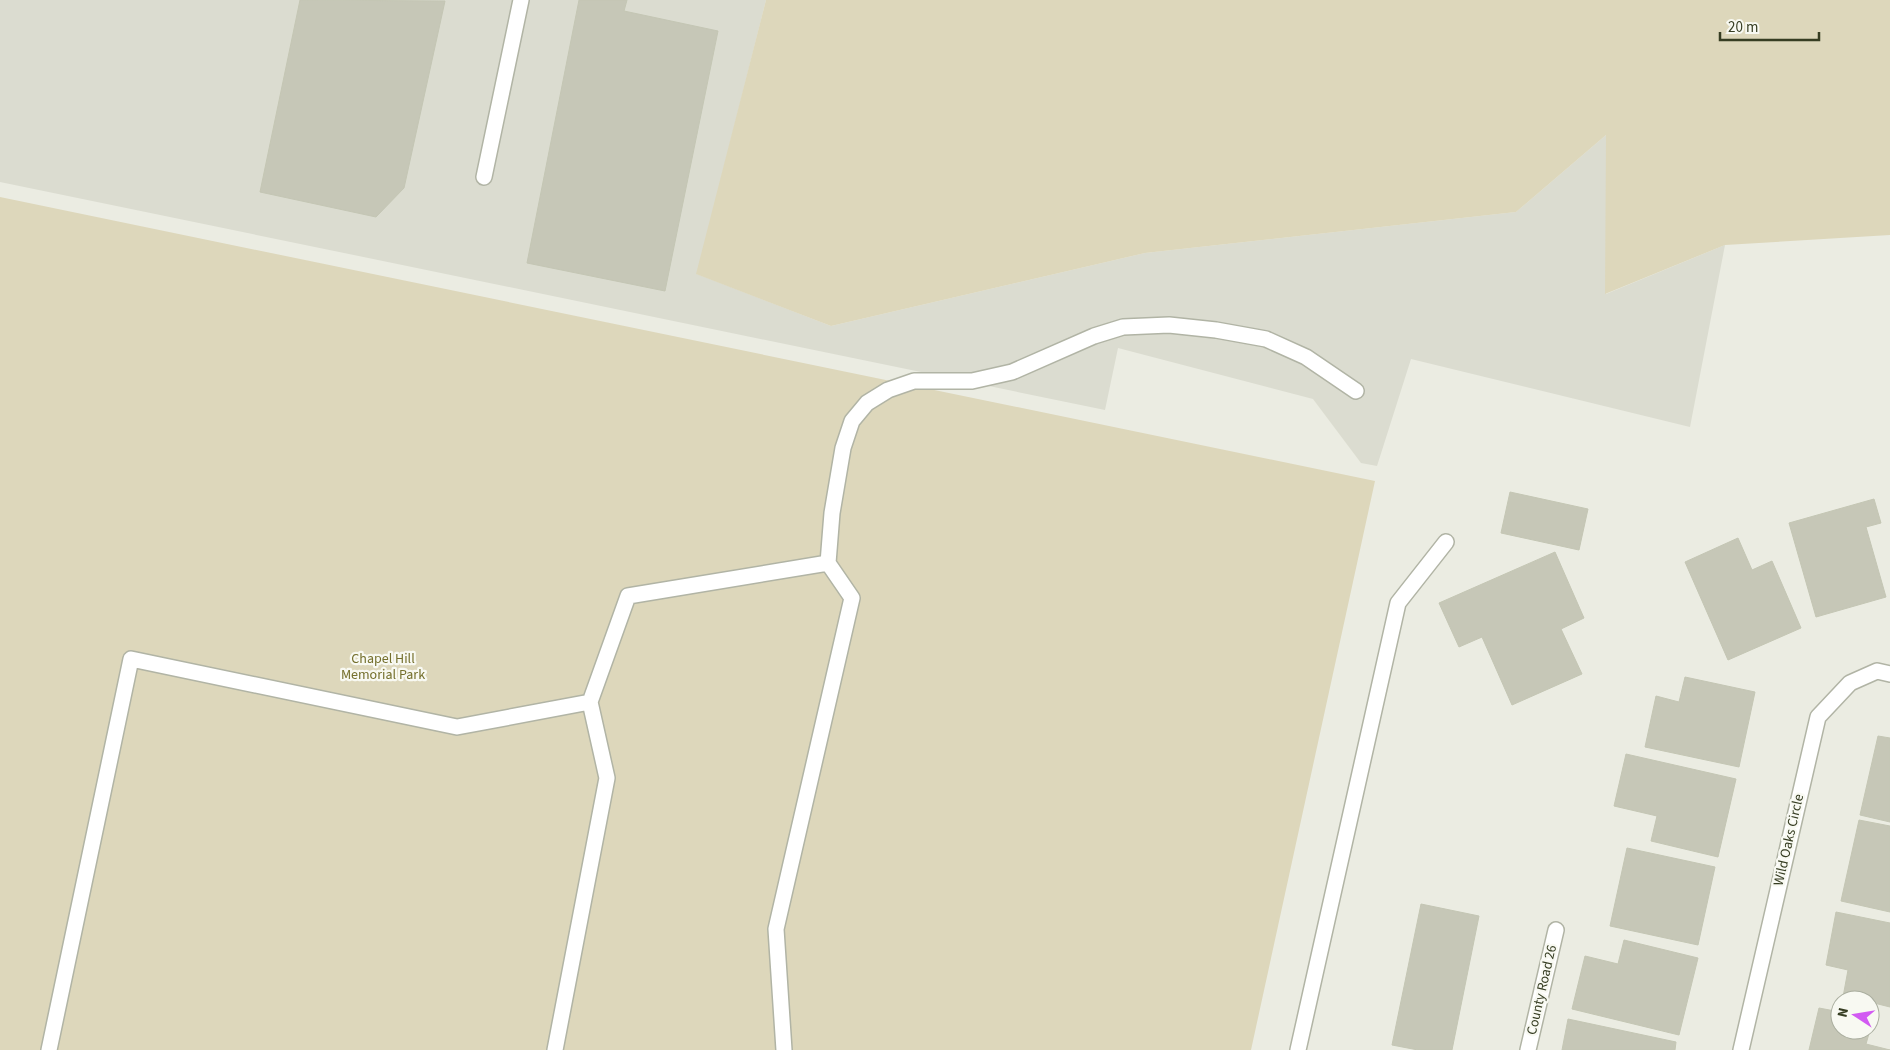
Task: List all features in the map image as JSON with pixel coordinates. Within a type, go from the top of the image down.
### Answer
[{"type":"street","points":[[484,177],[521,0]]},
{"type":"street","points":[[784,1050],[776,930],[852,598],[828,563],[832,513],[843,448],[852,421],[867,403],[888,390],[914,381],[972,381],[1012,372],[1094,336],[1123,327],[1169,325],[1216,330],[1266,340],[1306,357],[1356,391]]},
{"type":"street","points":[[1298,1050],[1398,603],[1446,542]]},
{"type":"street","points":[[555,1050],[606,778],[590,702],[628,596],[828,563]]},
{"type":"street","points":[[49,1050],[131,659],[457,727],[590,702]]},
{"type":"street","name":"Wild Oaks Circle","points":[[1740,1050],[1818,717],[1850,683],[1877,671],[1890,674]]},
{"type":"street","name":"County Road 26","points":[[1528,1050],[1556,930]]},
{"type":"shaded area","points":[[0,0],[766,0],[697,274],[831,326],[1145,253],[1516,212],[1606,135],[1606,294],[1725,245],[1690,427],[1411,359],[1377,466],[1361,463],[1313,399],[1118,348],[1105,410],[0,182]]},
{"type":"green space","points":[[766,0],[1890,0],[1890,235],[1725,245],[1605,294],[1606,135],[1516,212],[1145,253],[831,326],[696,274]]},
{"type":"green space","name":"Chapel Hill Memorial Park","points":[[0,197],[1375,481],[1251,1050],[0,1050]]},
{"type":"building","points":[[300,0],[445,1],[404,188],[376,217],[260,192]]},
{"type":"building","points":[[579,0],[627,0],[624,11],[718,31],[665,291],[527,263]]},
{"type":"building","points":[[1510,492],[1588,509],[1579,550],[1501,533]]},
{"type":"building","points":[[1874,499],[1881,523],[1866,527],[1886,597],[1816,617],[1789,523]]},
{"type":"building","points":[[1738,538],[1752,570],[1772,561],[1801,628],[1728,660],[1685,562]]},
{"type":"building","points":[[1555,552],[1584,618],[1561,629],[1582,674],[1512,705],[1482,637],[1459,647],[1439,603]]},
{"type":"building","points":[[1685,677],[1755,692],[1739,767],[1645,747],[1656,696],[1679,702]]},
{"type":"building","points":[[1878,736],[1890,738],[1890,822],[1860,815]]},
{"type":"building","points":[[1626,754],[1736,779],[1718,857],[1651,841],[1657,816],[1614,806]]},
{"type":"building","points":[[1859,820],[1890,826],[1890,912],[1841,901]]},
{"type":"building","points":[[1627,848],[1715,867],[1698,945],[1610,926]]},
{"type":"building","points":[[1421,904],[1479,916],[1452,1050],[1418,1050],[1392,1045]]},
{"type":"building","points":[[1836,912],[1890,923],[1890,1007],[1880,1004],[1880,990],[1844,990],[1848,970],[1826,965]]},
{"type":"building","points":[[1624,940],[1698,958],[1679,1035],[1572,1009],[1585,956],[1618,964]]},
{"type":"building","points":[[1819,1008],[1830,1010],[1830,1040],[1867,1040],[1866,1044],[1890,1050],[1809,1050]]},
{"type":"building","points":[[1568,1019],[1676,1042],[1675,1050],[1562,1050]]}]
